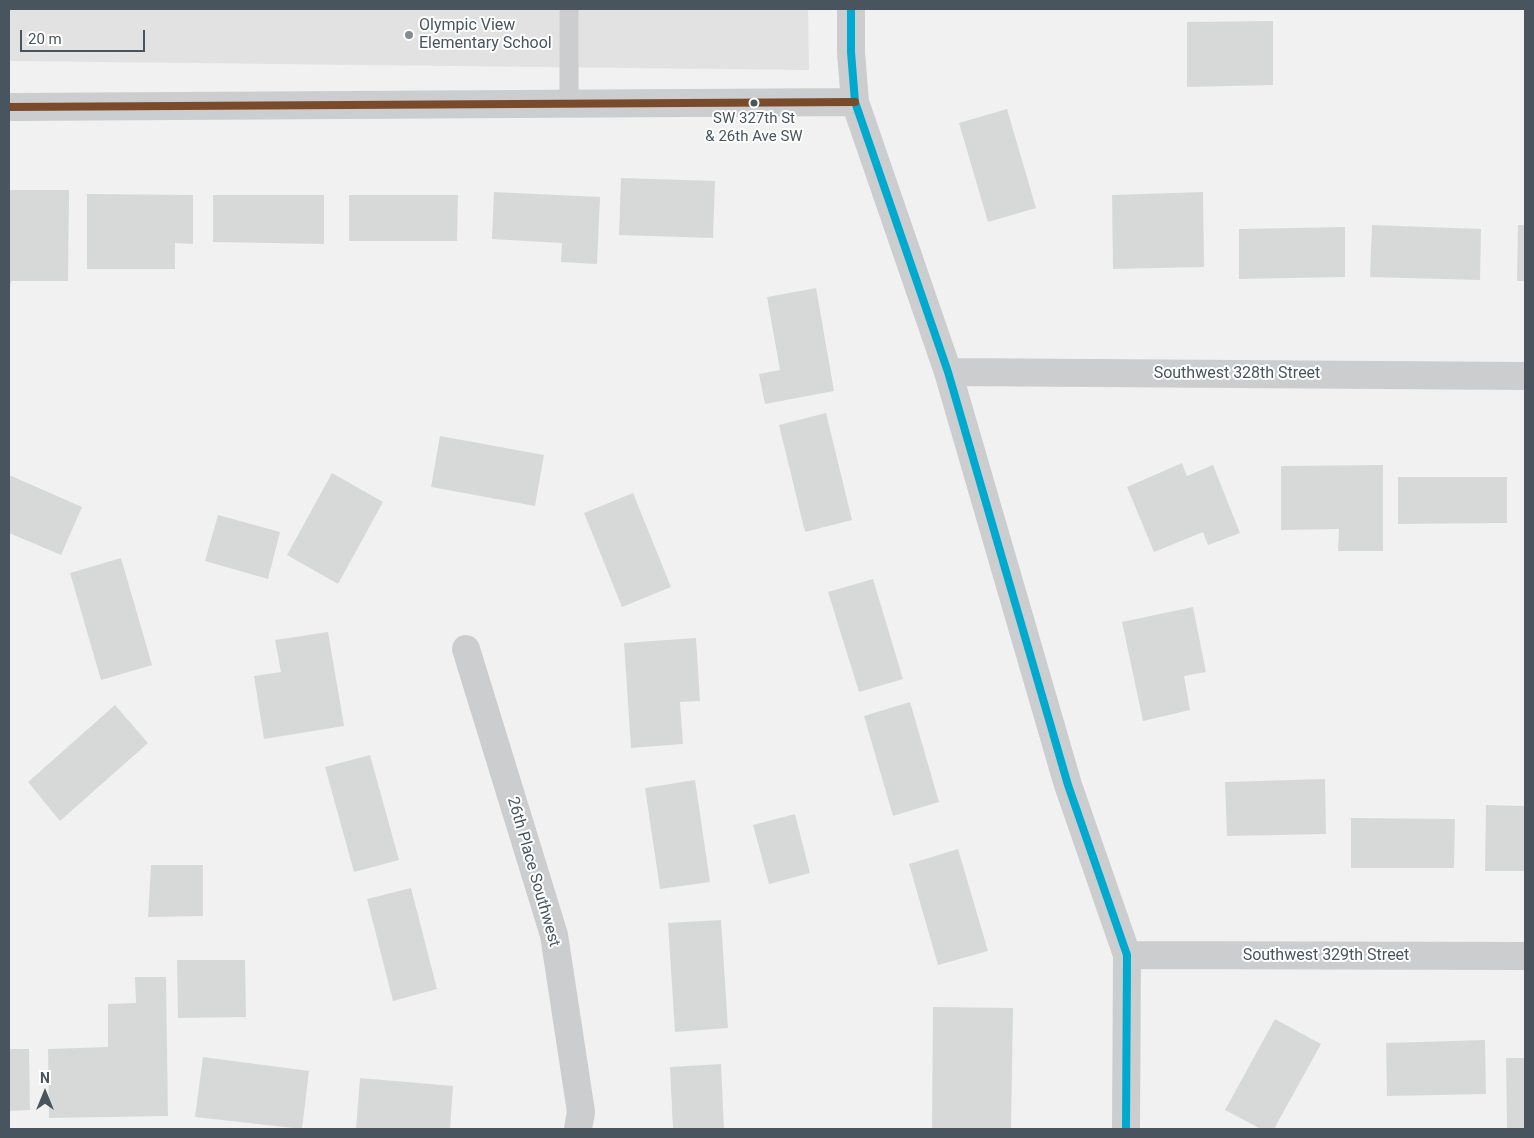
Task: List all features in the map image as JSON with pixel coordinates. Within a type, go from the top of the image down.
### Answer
[{"type":"street","points":[[851,9],[851,52],[855,102],[948,372],[1068,785],[1126,955],[1126,1129]]},
{"type":"street","points":[[9,107],[855,102]]},
{"type":"street","name":"Southwest 328th Street","points":[[948,372],[1525,376]]},
{"type":"street","name":"26th Place Southwest","points":[[466,649],[554,934],[581,1112],[578,1129]]},
{"type":"street","name":"Southwest 329th Street","points":[[1126,955],[1525,956]]},
{"type":"lane","points":[[569,9],[569,103]]},
{"type":"shaded area","name":"Olympic View Elementary School","points":[[9,9],[808,9],[809,70],[9,61]]},
{"type":"building","points":[[1273,21],[1273,85],[1187,87],[1187,22]]},
{"type":"building","points":[[1007,109],[1036,208],[988,222],[959,123]]},
{"type":"building","points":[[621,178],[715,181],[713,238],[619,235]]},
{"type":"building","points":[[9,190],[69,190],[68,281],[11,281],[9,294]]},
{"type":"building","points":[[494,192],[600,197],[597,264],[561,262],[562,243],[492,239]]},
{"type":"building","points":[[1203,192],[1204,267],[1113,269],[1112,195]]},
{"type":"building","points":[[87,194],[193,195],[193,244],[175,243],[175,269],[87,269]]},
{"type":"building","points":[[213,195],[324,195],[324,244],[213,242]]},
{"type":"building","points":[[349,195],[458,195],[457,241],[349,241]]},
{"type":"building","points":[[1372,225],[1481,229],[1480,280],[1370,277]]},
{"type":"building","points":[[1518,225],[1525,225],[1525,281],[1517,281]]},
{"type":"building","points":[[1345,227],[1345,277],[1239,279],[1239,229]]},
{"type":"building","points":[[816,288],[834,391],[765,404],[759,374],[780,370],[767,297]]},
{"type":"building","points":[[826,413],[852,520],[805,532],[779,425]]},
{"type":"building","points":[[440,436],[544,455],[535,506],[431,487]]},
{"type":"building","points":[[1182,463],[1187,476],[1213,465],[1240,533],[1208,545],[1203,532],[1154,552],[1127,487]]},
{"type":"building","points":[[1383,465],[1383,551],[1338,551],[1339,529],[1281,530],[1281,466]]},
{"type":"building","points":[[332,473],[383,502],[338,584],[287,555]]},
{"type":"building","points":[[9,475],[82,507],[61,555],[9,533]]},
{"type":"building","points":[[1398,477],[1507,477],[1507,523],[1398,524]]},
{"type":"building","points":[[633,493],[671,587],[622,607],[584,513]]},
{"type":"building","points":[[218,515],[280,532],[268,579],[205,561]]},
{"type":"building","points":[[121,558],[152,665],[101,680],[70,573]]},
{"type":"building","points":[[873,579],[903,679],[859,692],[828,592]]},
{"type":"building","points":[[1193,607],[1206,672],[1184,676],[1190,710],[1143,721],[1122,622]]},
{"type":"building","points":[[328,632],[344,726],[264,739],[254,676],[281,672],[275,640]]},
{"type":"building","points":[[696,638],[700,701],[680,702],[683,744],[631,748],[624,643]]},
{"type":"building","points":[[910,702],[939,802],[893,816],[864,716]]},
{"type":"building","points":[[115,705],[148,743],[60,821],[28,782]]},
{"type":"building","points":[[370,755],[399,860],[354,872],[325,767]]},
{"type":"building","points":[[1325,779],[1326,834],[1227,836],[1225,782]]},
{"type":"building","points":[[695,780],[710,882],[660,889],[645,788]]},
{"type":"building","points":[[1486,805],[1525,806],[1525,871],[1485,871]]},
{"type":"building","points":[[795,814],[810,873],[769,884],[753,825]]},
{"type":"building","points":[[1351,818],[1455,819],[1454,868],[1351,868]]},
{"type":"building","points":[[958,849],[988,951],[938,965],[909,864]]},
{"type":"building","points":[[151,865],[203,865],[203,916],[148,917]]},
{"type":"building","points":[[411,888],[437,989],[393,1001],[367,899]]},
{"type":"building","points":[[721,920],[728,1028],[675,1032],[668,923]]},
{"type":"building","points":[[177,960],[245,960],[246,1017],[178,1018]]},
{"type":"building","points":[[135,977],[166,977],[168,1116],[49,1118],[48,1049],[108,1047],[108,1004],[136,1003]]},
{"type":"building","points":[[933,1007],[1013,1008],[1011,1129],[932,1129]]},
{"type":"building","points":[[1275,1019],[1321,1044],[1274,1129],[1261,1129],[1225,1110]]},
{"type":"building","points":[[1485,1040],[1486,1094],[1387,1096],[1386,1043]]},
{"type":"building","points":[[9,1049],[29,1049],[30,1110],[9,1111]]},
{"type":"building","points":[[203,1057],[309,1071],[302,1129],[195,1117]]},
{"type":"building","points":[[1506,1058],[1525,1058],[1525,1129],[1507,1129]]},
{"type":"building","points":[[721,1064],[724,1129],[673,1129],[670,1067]]},
{"type":"building","points":[[360,1078],[453,1086],[450,1129],[356,1129]]},
{"type":"transit line","points":[[851,9],[851,52],[855,102],[948,372],[1068,785],[1127,955],[1126,1129]]},
{"type":"transit line","points":[[9,107],[855,102]]},
{"type":"place","name":"Olympic View Elementary School","points":[[409,35]]},
{"type":"place","name":"SW 327th St & 26th Ave SW","points":[[754,103]]}]
